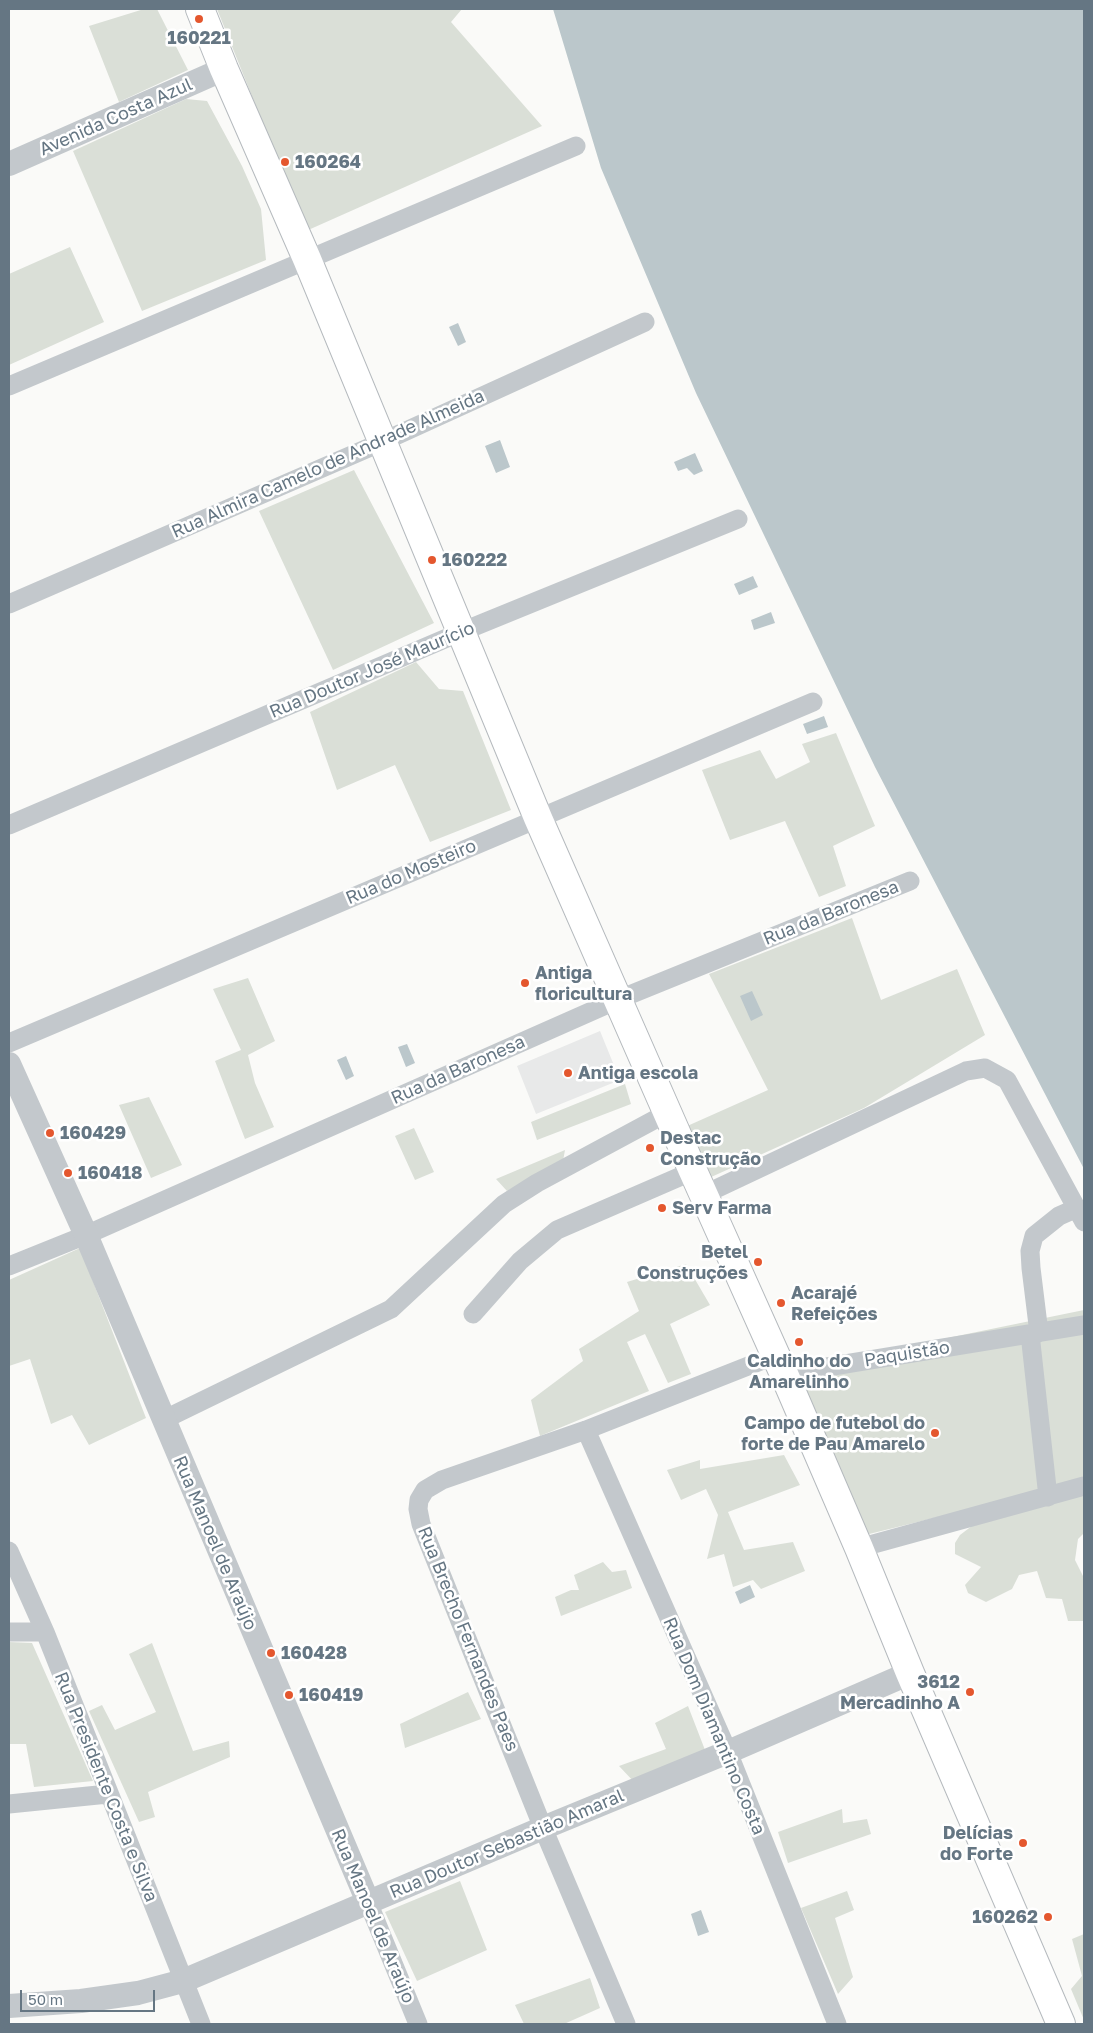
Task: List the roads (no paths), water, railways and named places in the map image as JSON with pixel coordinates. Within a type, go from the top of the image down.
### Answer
[{"type":"main road","points":[[200,9],[224,69],[307,259],[538,818],[698,1183],[780,1364],[1061,2024]]},
{"type":"street","name":"Avenida Costa Azul","points":[[9,164],[224,69]]},
{"type":"street","points":[[9,386],[576,146]]},
{"type":"street","name":"Rua Almira Camelo de Andrade Almeida","points":[[9,604],[382,442],[645,322]]},
{"type":"street","name":"Rua Doutor José Maurício","points":[[9,825],[460,632],[738,518]]},
{"type":"street","name":"Rua do Mosteiro","points":[[9,1043],[813,702]]},
{"type":"street","name":"Rua da Baronesa","points":[[9,1266],[86,1235],[617,1000],[910,881]]},
{"type":"street","name":"Rua Manoel de Araújo","points":[[9,1064],[86,1235],[418,2024]]},
{"type":"street","points":[[473,1314],[520,1261],[556,1230],[698,1183],[966,1071],[985,1068],[1007,1080],[1080,1215],[1059,1216],[1034,1236],[1030,1251],[1034,1333],[1048,1496]]},
{"type":"street","points":[[163,1420],[391,1309],[504,1204],[537,1183],[667,1113]]},
{"type":"street","name":"Paquistão","points":[[780,1364],[1034,1333],[1084,1325]]},
{"type":"street","name":"Rua Brecho Fernandes Paes","points":[[626,2024],[543,1828],[421,1524],[418,1509],[419,1500],[426,1490],[442,1480],[780,1364]]},
{"type":"street","name":"Rua Dom Diamantino Costa","points":[[586,1430],[728,1752],[837,2024]]},
{"type":"street","points":[[859,1548],[1084,1486]]},
{"type":"street","name":"Rua Presidente Costa e Silva","points":[[9,1551],[45,1632],[201,2024]]},
{"type":"street","points":[[9,1632],[45,1632]]},
{"type":"street","name":"Rua Doutor Sebastião Amaral","points":[[9,2006],[81,2001],[138,1993],[183,1981],[543,1828],[728,1752],[910,1673]]},
{"type":"street","points":[[9,1804],[108,1794]]},
{"type":"place","name":"160221","points":[[199,19]]},
{"type":"place","name":"160264","points":[[285,162]]},
{"type":"place","name":"160222","points":[[432,560]]},
{"type":"place","name":"Antiga floricultura","points":[[525,983]]},
{"type":"place","name":"Antiga escola","points":[[568,1073]]},
{"type":"place","name":"160429","points":[[50,1133]]},
{"type":"place","name":"Destac Construção","points":[[650,1148]]},
{"type":"place","name":"160418","points":[[68,1173]]},
{"type":"place","name":"Serv Farma","points":[[662,1208]]},
{"type":"place","name":"Betel Construções","points":[[758,1262]]},
{"type":"place","name":"Acarajé Refeições","points":[[781,1303]]},
{"type":"place","name":"Caldinho do Amarelinho","points":[[799,1342]]},
{"type":"place","name":"Campo de futebol do forte de Pau Amarelo","points":[[935,1433]]},
{"type":"place","name":"160428","points":[[271,1653]]},
{"type":"place","name":"3612 Mercadinho A","points":[[970,1692]]},
{"type":"place","name":"160419","points":[[289,1695]]},
{"type":"place","name":"Delícias do Forte","points":[[1023,1843]]},
{"type":"place","name":"160262","points":[[1048,1917]]}]
